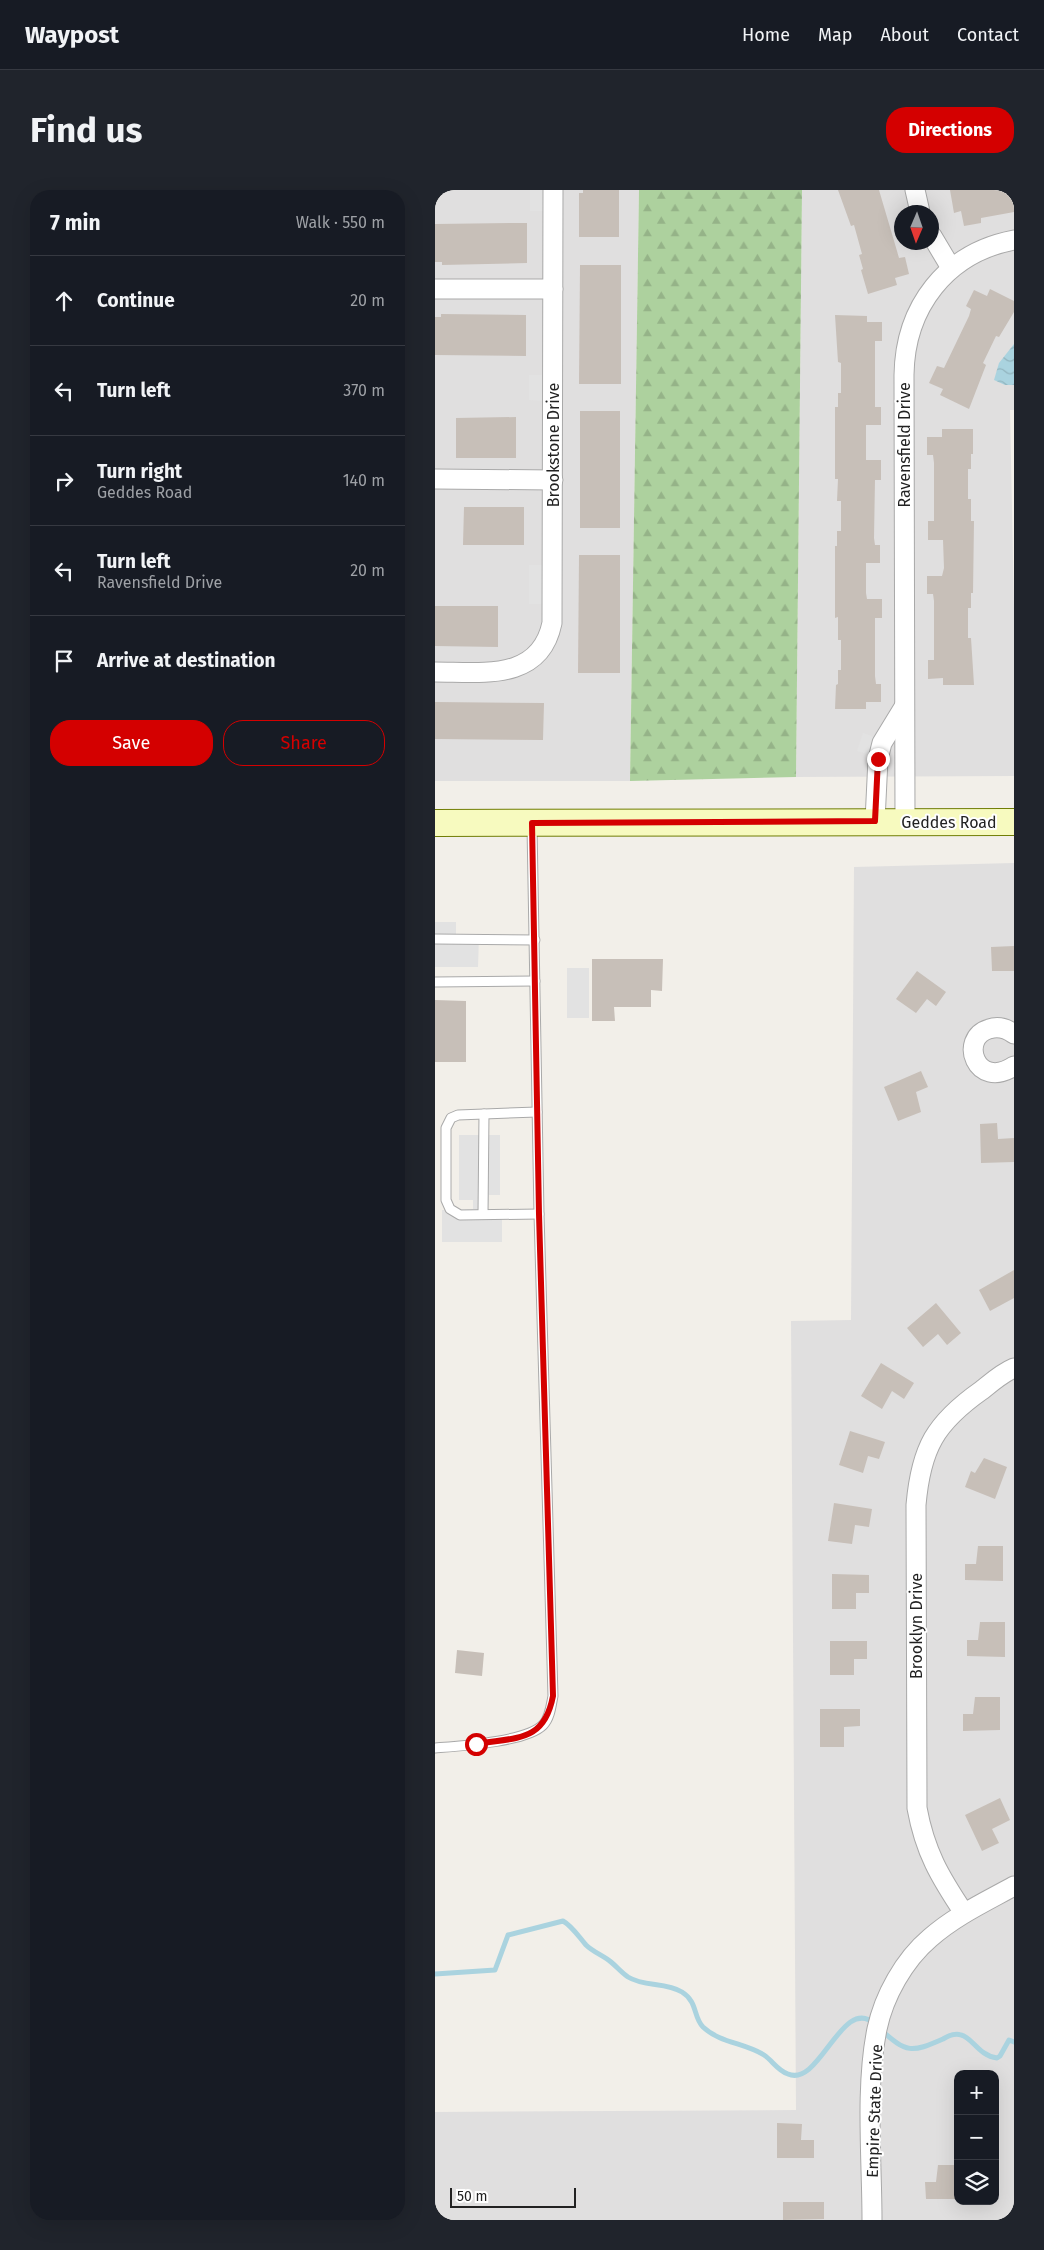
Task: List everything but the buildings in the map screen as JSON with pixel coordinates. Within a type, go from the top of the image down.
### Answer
[{"type":"main road","name":"Geddes Road","points":[[435,823],[1014,822]]},
{"type":"street","name":"Brookstone Drive","points":[[435,672],[500,672],[522,666],[535,657],[550,633],[552,623],[553,480],[553,190]]},
{"type":"street","points":[[915,190],[918,205]]},
{"type":"street","name":"Ravensfield Drive","points":[[905,821],[904,360],[910,330],[919,310],[927,295],[951,268],[985,247],[1014,240]]},
{"type":"street","points":[[939,249],[951,268]]},
{"type":"street","points":[[435,289],[553,289]]},
{"type":"street","points":[[435,479],[553,480]]},
{"type":"street","points":[[875,821],[878,759],[882,743],[904,706]]},
{"type":"street","points":[[1014,1034],[1003,1028],[994,1027],[983,1031],[976,1038],[973,1048],[977,1064],[986,1071],[1003,1072],[1014,1066]]},
{"type":"street","name":"Brooklyn Drive","points":[[964,1913],[935,1868],[920,1827],[917,1808],[916,1505],[918,1482],[922,1460],[934,1435],[948,1417],[965,1402],[1014,1368]]},
{"type":"street","name":"Empire State Drive","points":[[872,2220],[871,2086],[877,2029],[890,1992],[912,1957],[929,1939],[964,1913],[1014,1886]]},
{"type":"lane","points":[[435,1748],[528,1735],[543,1725],[550,1713],[553,1696],[539,1214],[532,823]]},
{"type":"lane","points":[[435,939],[535,940]]},
{"type":"lane","points":[[435,982],[535,980]]},
{"type":"lane","points":[[537,1112],[458,1115],[451,1118],[446,1128],[446,1200],[450,1209],[460,1214],[539,1214]]},
{"type":"lane","points":[[483,1214],[484,1114]]},
{"type":"shaded area","points":[[435,190],[639,190],[630,781],[435,781]]},
{"type":"shaded area","points":[[530,190],[543,190],[543,211],[530,211]]},
{"type":"shaded area","points":[[802,190],[1014,190],[1014,410],[1010,410],[1014,609],[1014,776],[796,777]]},
{"type":"shaded area","points":[[529,375],[542,375],[542,401],[529,400]]},
{"type":"shaded area","points":[[529,565],[542,565],[542,604],[529,604]]},
{"type":"shaded area","points":[[863,733],[877,738],[871,755],[857,751]]},
{"type":"shaded area","points":[[1014,863],[1014,2220],[435,2220],[435,2112],[796,2110],[791,1321],[851,1320],[854,867]]},
{"type":"shaded area","points":[[435,922],[456,922],[456,935],[479,936],[478,967],[435,967]]},
{"type":"shaded area","points":[[567,968],[589,968],[589,1018],[567,1018]]},
{"type":"shaded area","points":[[459,1135],[500,1135],[500,1195],[489,1195],[488,1210],[502,1210],[502,1242],[442,1242],[442,1210],[473,1209],[473,1200],[459,1200]]},
{"type":"green space","points":[[639,190],[802,190],[796,777],[630,781]]},
{"type":"water","points":[[1014,344],[1014,385],[1005,385],[994,380],[999,363]]},
{"type":"waterway","points":[[435,1974],[495,1970],[508,1935],[563,1921],[586,1945],[628,1977],[682,1992],[691,2000],[703,2027],[725,2040],[757,2051],[788,2074],[800,2075],[810,2068],[841,2030],[852,2021],[863,2018],[875,2024]]},
{"type":"waterway","points":[[881,2030],[897,2043],[910,2048],[923,2047],[952,2035],[961,2035],[969,2039],[985,2054],[997,2058],[1009,2040],[1014,2042]]},
{"type":"route","points":[[476,1744],[528,1735],[543,1725],[550,1713],[553,1696],[539,1214],[532,823],[751,824],[875,821],[878,759]]}]
